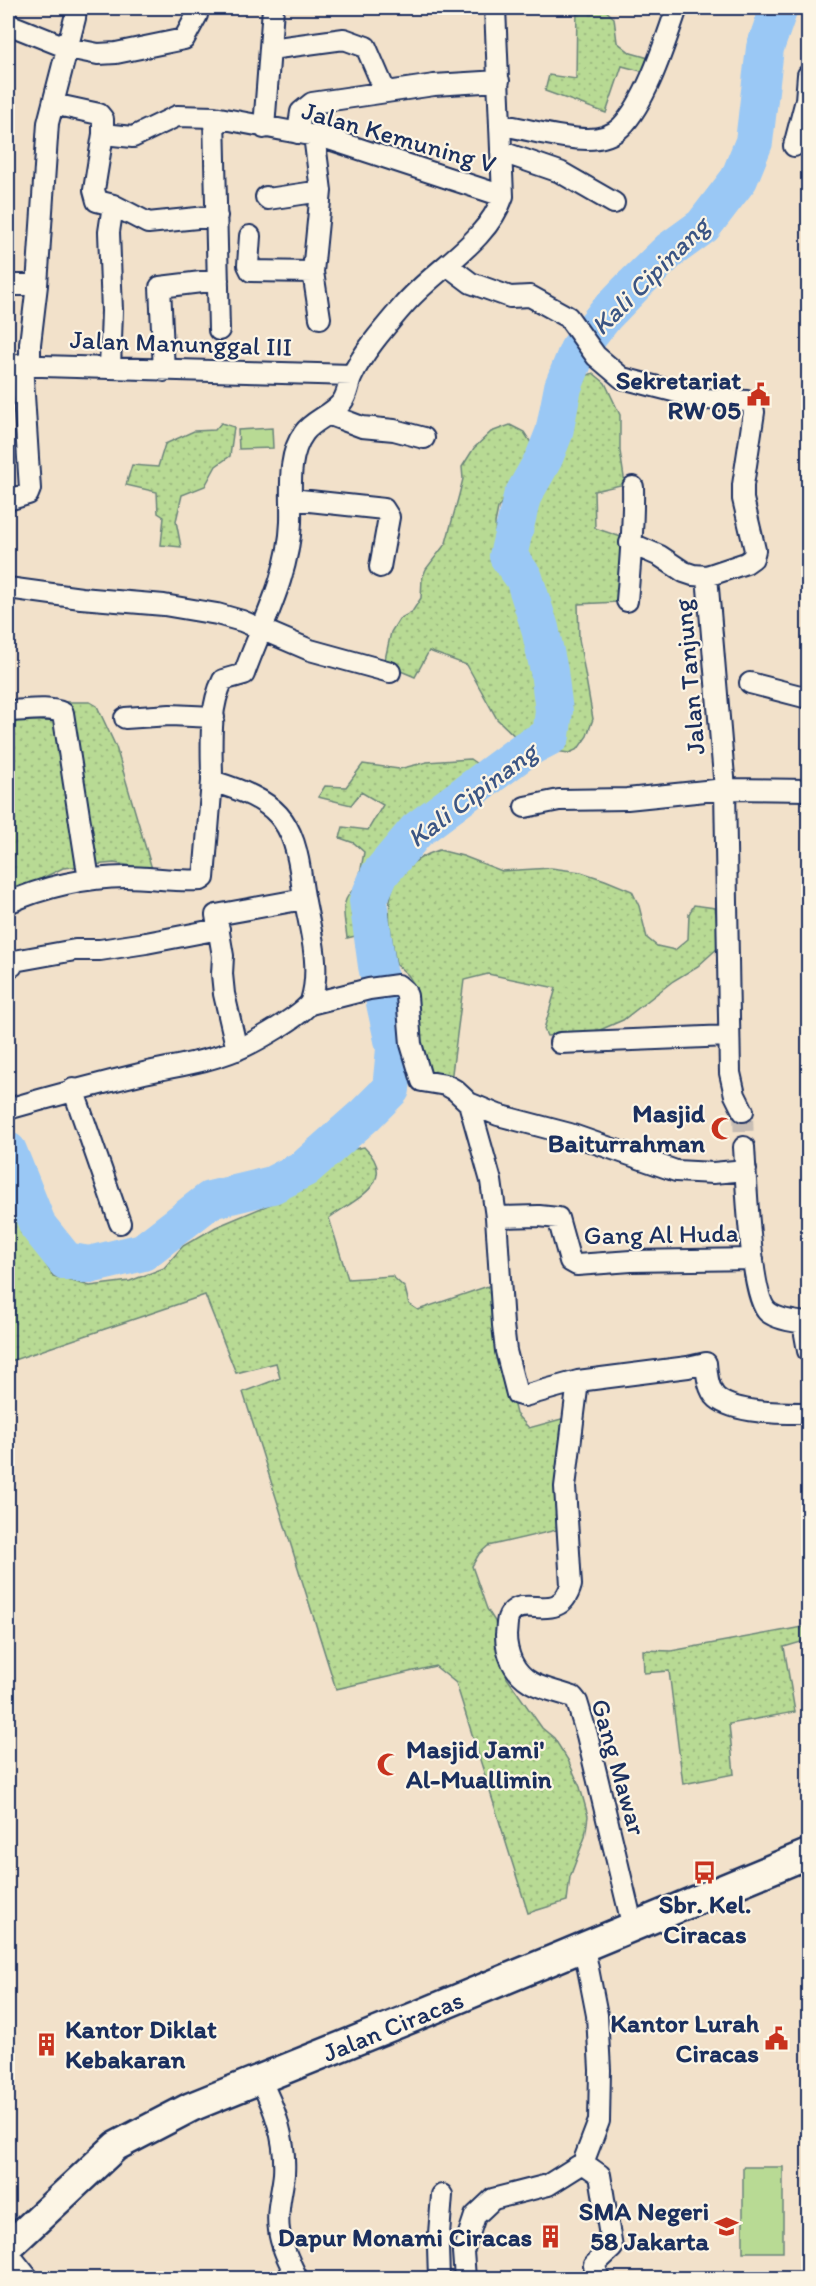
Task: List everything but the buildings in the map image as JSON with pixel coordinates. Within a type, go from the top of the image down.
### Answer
[{"type":"street","points":[[8,500],[28,494],[30,489],[20,364],[30,344],[37,285],[48,123],[76,8]]},
{"type":"street","points":[[264,128],[273,8]]},
{"type":"street","points":[[8,903],[26,895],[89,880],[124,877],[199,881],[203,879],[213,781],[211,735],[221,684],[226,678],[243,675],[281,578],[291,526],[293,464],[298,442],[305,431],[330,415],[344,400],[352,375],[379,336],[405,303],[447,265],[495,216],[503,196],[495,8]]},
{"type":"street","points":[[501,125],[587,139],[607,136],[614,132],[621,127],[640,101],[677,8]]},
{"type":"street","points":[[8,24],[68,48],[98,54],[116,53],[177,41],[188,36],[201,9]]},
{"type":"street","points":[[270,49],[344,39],[366,48],[380,92]]},
{"type":"street","points":[[794,146],[806,100],[808,75]]},
{"type":"street","points":[[320,318],[313,272],[321,191],[301,112],[312,103],[380,92],[434,85],[499,81]]},
{"type":"street","points":[[53,104],[99,114],[103,119],[104,134],[94,194],[97,201],[113,205],[148,223],[217,216]]},
{"type":"street","name":"Jalan Kemuning V","points":[[104,134],[133,137],[177,116],[214,117],[306,134],[363,149],[503,196]]},
{"type":"street","points":[[214,117],[219,330]]},
{"type":"street","points":[[502,152],[560,172],[614,203]]},
{"type":"street","points":[[266,197],[268,199],[321,191]]},
{"type":"street","points":[[110,368],[112,311],[109,232],[113,205]]},
{"type":"street","points":[[249,236],[248,266],[251,271],[313,272]]},
{"type":"street","name":"Jalan Tanjung","points":[[447,265],[471,283],[510,297],[530,297],[568,317],[581,332],[596,356],[613,373],[629,381],[705,399],[747,401],[753,405],[743,499],[755,554],[746,562],[707,576],[726,789],[730,1073],[735,1095],[743,1111]]},
{"type":"street","points":[[164,371],[160,287],[218,280]]},
{"type":"street","points":[[8,285],[37,285]]},
{"type":"street","name":"Jalan Manunggal III","points":[[20,364],[164,371],[352,375]]},
{"type":"street","points":[[330,415],[362,427],[394,430],[424,438]]},
{"type":"street","points":[[627,601],[630,543],[634,522],[633,488]]},
{"type":"street","points":[[291,499],[384,509],[388,517],[380,567]]},
{"type":"street","points":[[630,543],[660,556],[684,572],[707,576]]},
{"type":"street","points":[[8,588],[217,614],[260,628],[310,650],[390,672]]},
{"type":"street","points":[[750,683],[808,698]]},
{"type":"street","points":[[8,711],[63,713],[89,880]]},
{"type":"street","points":[[125,718],[170,715],[214,717]]},
{"type":"street","points":[[213,781],[249,793],[264,802],[287,824],[293,835],[298,854],[315,968],[314,990],[310,1004]]},
{"type":"street","points":[[525,807],[559,800],[627,799],[726,789],[808,790]]},
{"type":"street","points":[[237,1050],[224,994],[223,956],[216,919],[218,913],[304,899]]},
{"type":"street","points":[[8,968],[14,961],[75,950],[100,950],[146,943],[219,929]]},
{"type":"street","points":[[8,1109],[73,1089],[237,1050],[295,1017],[310,1004],[369,989],[394,986],[401,987],[407,996],[411,1044],[422,1081],[446,1085],[469,1103],[498,1115],[562,1131],[675,1171],[713,1173],[746,1170]]},
{"type":"street","points":[[560,1043],[729,1036]]},
{"type":"street","points":[[73,1089],[120,1223]]},
{"type":"street","points":[[469,1103],[491,1181],[496,1217],[503,1325],[515,1391],[520,1396],[578,1381],[706,1363],[709,1385],[717,1398],[735,1406],[758,1411],[808,1413]]},
{"type":"street","points":[[744,1147],[753,1259],[761,1302],[766,1311],[781,1318],[806,1323],[808,1351]]},
{"type":"street","name":"Gang Al Huda","points":[[496,1217],[558,1218],[570,1261],[577,1266],[631,1261],[753,1259]]},
{"type":"street","name":"Gang Mawar","points":[[578,1381],[565,1487],[571,1567],[568,1597],[551,1606],[517,1608],[510,1613],[507,1622],[507,1650],[518,1673],[526,1681],[573,1697],[577,1702],[633,1928]]},
{"type":"street","name":"Jalan Ciracas","points":[[8,2247],[84,2174],[124,2141],[191,2107],[633,1928],[808,1854]]},
{"type":"street","points":[[465,2278],[463,2252],[475,2216],[493,2199],[548,2185],[584,2163],[599,2121],[600,2070],[597,2015],[584,1948]]},
{"type":"street","points":[[260,2080],[270,2099],[281,2136],[284,2177],[277,2217],[281,2240],[297,2278]]},
{"type":"street","points":[[584,2163],[600,2175],[612,2248],[594,2265],[599,2278]]},
{"type":"street","points":[[439,2278],[438,2247],[442,2195]]},
{"type":"street","points":[[8,2253],[28,2278]]},
{"type":"green space","points":[[577,8],[603,8],[614,18],[617,42],[631,53],[656,60],[648,73],[622,66],[606,113],[545,91],[549,75],[576,79]]},
{"type":"green space","points":[[593,373],[605,383],[620,415],[620,451],[625,484],[594,491],[595,528],[624,538],[618,602],[578,604],[579,639],[593,719],[587,736],[578,749],[569,753],[555,751],[553,745],[566,713],[547,630],[520,548],[526,508],[549,479],[569,430],[571,401],[578,379]]},
{"type":"green space","points":[[221,423],[234,427],[230,456],[216,466],[205,486],[182,495],[176,521],[181,547],[161,545],[164,517],[158,513],[157,492],[126,485],[132,465],[158,467],[165,444],[194,431],[215,430]]},
{"type":"green space","points":[[510,425],[524,432],[533,446],[529,461],[498,508],[495,523],[497,554],[513,586],[539,675],[543,700],[535,733],[522,743],[497,719],[467,665],[429,651],[415,677],[384,664],[391,632],[399,619],[412,612],[421,598],[422,579],[426,569],[446,543],[463,479],[462,467],[474,448],[491,432]]},
{"type":"green space","points":[[272,428],[273,448],[239,449],[238,430]]},
{"type":"green space","points":[[53,702],[90,702],[97,706],[116,747],[152,869],[114,863],[63,868],[8,895],[8,707]]},
{"type":"green space","points":[[470,759],[483,768],[412,826],[379,861],[368,879],[361,898],[364,934],[347,938],[345,903],[351,891],[358,886],[364,852],[354,843],[340,838],[343,827],[368,830],[383,805],[361,792],[351,805],[318,797],[325,786],[346,787],[363,764],[399,769],[427,762]]},
{"type":"green space","points":[[439,850],[463,856],[502,871],[551,868],[581,872],[632,891],[639,906],[647,938],[657,946],[675,950],[688,939],[689,914],[694,905],[715,908],[720,946],[698,966],[673,981],[623,1020],[600,1030],[586,1033],[547,1036],[544,1029],[556,988],[488,974],[464,980],[451,1081],[412,1085],[416,988],[408,975],[396,964],[389,910],[396,881],[405,869],[419,859]]},
{"type":"green space","points":[[364,1147],[374,1159],[377,1170],[376,1180],[361,1196],[329,1218],[348,1279],[392,1276],[405,1288],[409,1304],[418,1310],[494,1284],[501,1350],[516,1414],[529,1428],[565,1418],[561,1529],[488,1546],[479,1554],[472,1566],[487,1609],[496,1623],[507,1678],[542,1728],[554,1738],[568,1760],[580,1787],[588,1816],[585,1837],[570,1877],[567,1901],[528,1913],[456,1683],[435,1666],[336,1689],[243,1392],[280,1378],[276,1363],[236,1373],[205,1295],[8,1362],[8,1202],[53,1276],[90,1286],[130,1281],[164,1268],[183,1246],[216,1227],[273,1203],[349,1150]]},
{"type":"green space","points":[[808,1626],[808,1640],[784,1647],[795,1712],[729,1724],[734,1774],[683,1784],[669,1671],[644,1673],[643,1650],[671,1651]]},
{"type":"green space","points":[[743,2167],[783,2167],[783,2252],[743,2252]]},
{"type":"waterway","name":"Kali Cipinang","points":[[8,1151],[38,1226],[66,1261],[89,1265],[143,1252],[210,1200],[272,1185],[305,1168],[391,1089],[395,1049],[377,966],[368,901],[379,875],[417,830],[526,749],[551,736],[554,711],[540,628],[524,578],[508,556],[522,497],[544,458],[554,433],[563,387],[578,350],[605,315],[634,285],[670,250],[703,226],[739,179],[754,142],[765,48],[779,8]]},
{"type":"tunnel","points":[[743,1111],[744,1147]]},
{"type":"place","name":"Sekretariat RW 05","points":[[759,395]]},
{"type":"place","name":"Masjid Baiturrahman","points":[[723,1128]]},
{"type":"place","name":"Masjid Jami' Al-Muallimin","points":[[388,1764]]},
{"type":"place","name":"Sbr. Kel. Ciracas","points":[[705,1873]]},
{"type":"place","name":"Kantor Lurah Ciracas","points":[[777,2038]]},
{"type":"place","name":"Kantor Diklat Kebakaran","points":[[47,2044]]},
{"type":"place","name":"SMA Negeri 58 Jakarta","points":[[727,2226]]},
{"type":"place","name":"Dapur Monami Ciracas","points":[[550,2237]]}]
